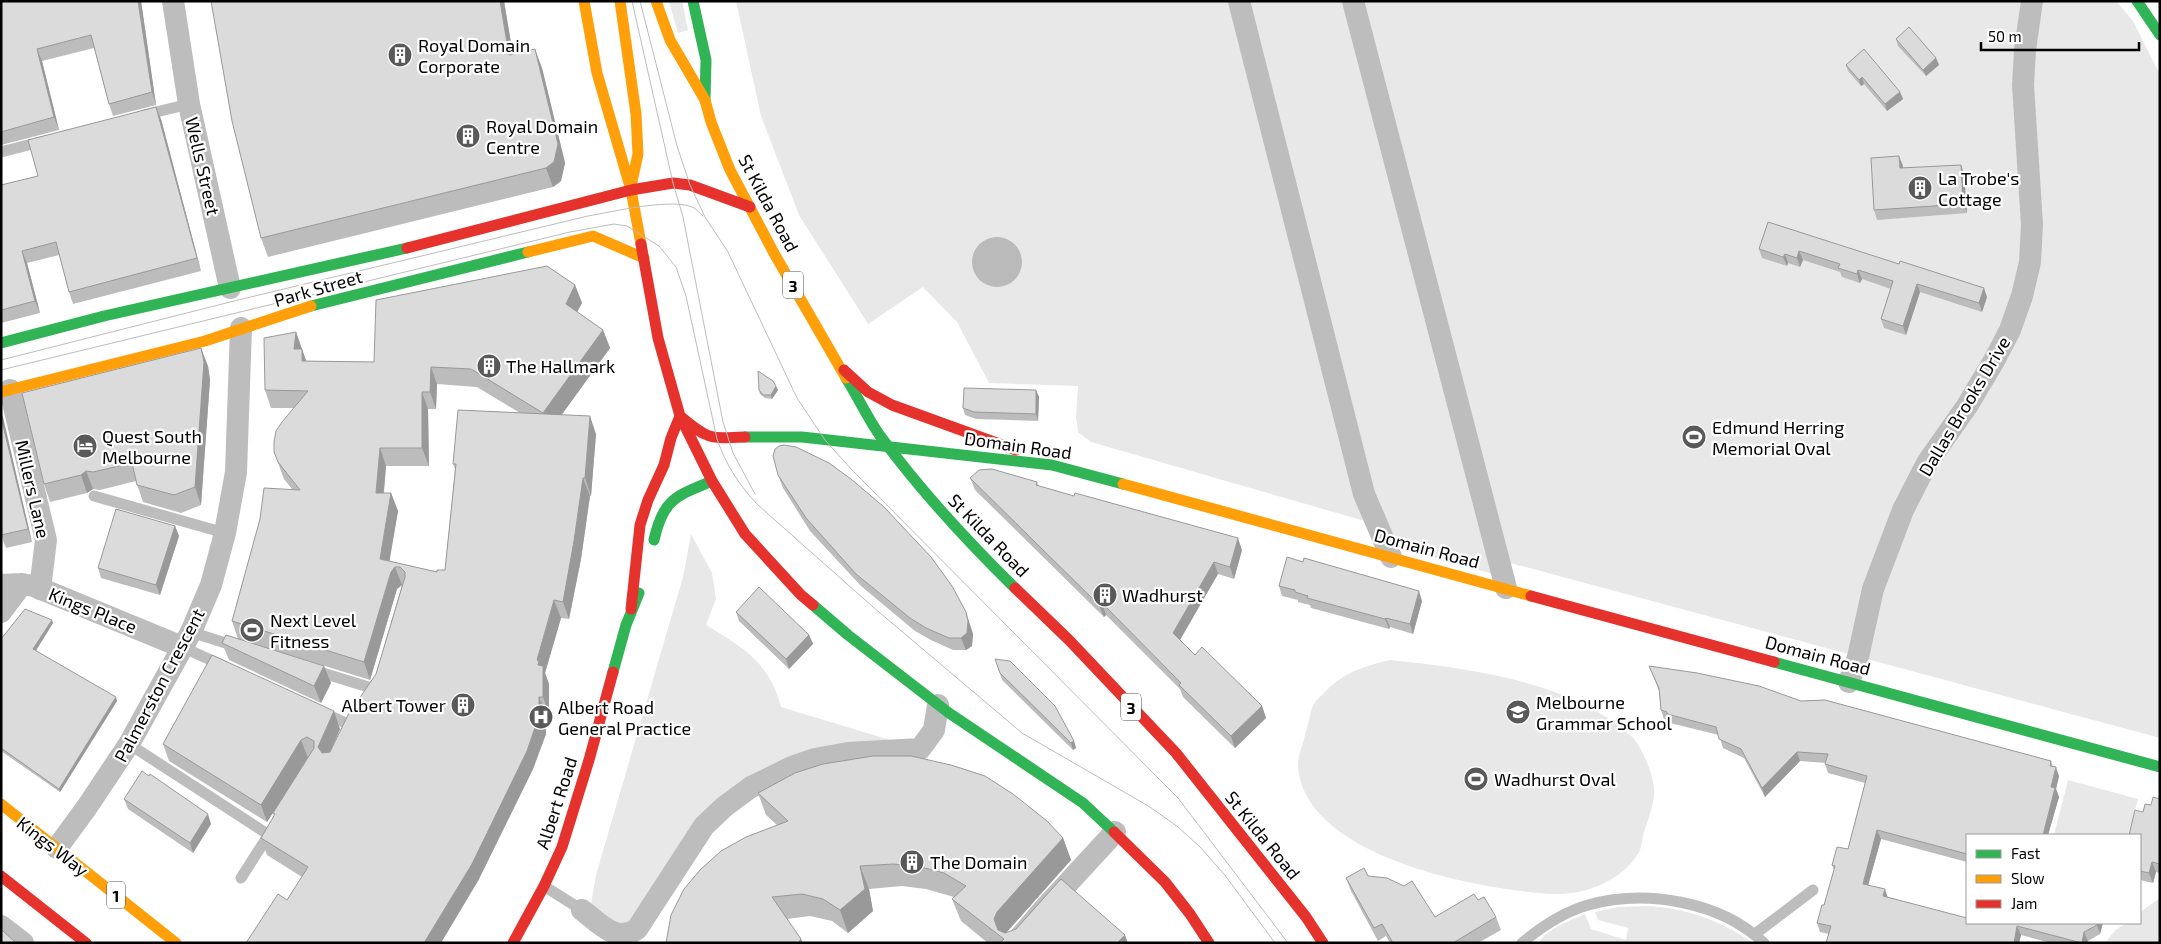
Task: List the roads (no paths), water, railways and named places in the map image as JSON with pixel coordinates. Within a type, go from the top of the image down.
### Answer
[{"type":"main road","points":[[584,1],[597,73],[631,190],[658,338],[680,416],[712,481],[745,534],[801,595],[848,636],[938,704],[1083,803],[1165,882],[1190,914],[1209,943]]},
{"type":"main road","points":[[620,1],[636,114],[638,154],[631,190]]},
{"type":"main road","name":"St Kilda Road","points":[[656,1],[670,40],[705,100],[711,122],[730,170],[836,362],[880,436],[980,554],[1069,640],[1176,753],[1306,917],[1323,943]]},
{"type":"main road","name":"St Kilda Road","points":[[693,1],[706,60],[705,100]]},
{"type":"main road","points":[[2138,1],[2160,35]]},
{"type":"main road","name":"Park Street","points":[[1,343],[130,310],[232,295],[631,190],[673,183],[690,185],[750,207]]},
{"type":"main road","name":"Park Street","points":[[6,391],[205,341],[240,324],[593,236],[644,258]]},
{"type":"main road","points":[[836,362],[868,392],[892,405],[1052,465]]},
{"type":"main road","name":"Domain Road","points":[[680,416],[700,433],[717,439],[749,436],[786,437],[1052,465],[2160,767]]},
{"type":"main road","name":"Albert Road","points":[[631,609],[640,525],[648,500],[664,465],[670,438],[680,416]]},
{"type":"main road","points":[[652,551],[656,527],[664,507],[678,495],[712,481]]},
{"type":"main road","name":"Albert Road","points":[[513,943],[544,886],[565,838],[631,609],[646,575]]},
{"type":"main road","name":"Kings Way","points":[[1,804],[176,943]]},
{"type":"main road","points":[[1,876],[86,943]]},
{"type":"street","name":"Wells Street","points":[[173,1],[189,104],[232,295]]},
{"type":"street","points":[[1239,1],[1364,494],[1391,556]]},
{"type":"street","points":[[1353,1],[1506,588]]},
{"type":"street","name":"Dallas Brooks Drive","points":[[1849,682],[1858,658],[1873,589],[1903,510],[1927,463],[1967,406],[1995,359],[2010,330],[2022,296],[2030,262],[2032,225],[2022,85],[2032,1]]},
{"type":"street","name":"Palmerston Crescent","points":[[56,848],[87,808],[129,744],[187,640],[211,585],[225,533],[236,472],[240,324]]},
{"type":"street","name":"Millers Lane","points":[[6,391],[46,540],[21,586]]},
{"type":"street","points":[[1,612],[21,586]]},
{"type":"street","name":"Kings Place","points":[[21,586],[187,640]]},
{"type":"street","points":[[582,910],[612,932],[622,936],[630,934],[637,929],[704,826],[731,802],[752,787],[792,767],[815,759],[856,752],[920,749],[934,730],[938,704]]},
{"type":"street","points":[[1015,943],[1115,832]]},
{"type":"street","points":[[1,926],[23,943]]},
{"type":"lane","points":[[132,118],[189,104]]},
{"type":"lane","points":[[1,152],[58,137]]},
{"type":"lane","points":[[94,496],[225,533]]},
{"type":"lane","points":[[187,640],[246,649]]},
{"type":"lane","points":[[187,640],[235,671]]},
{"type":"lane","points":[[302,666],[374,688]]},
{"type":"lane","points":[[315,708],[350,725]]},
{"type":"lane","points":[[129,744],[269,835]]},
{"type":"lane","points":[[241,878],[279,819]]},
{"type":"lane","points":[[544,886],[582,910]]},
{"type":"lane","points":[[1755,934],[1813,890]]},
{"type":"lane","points":[[1522,943],[1539,929],[1572,911],[1610,900],[1632,898],[1668,900],[1694,905],[1730,919],[1755,934],[1764,943]]},
{"type":"tram line","points":[[632,1],[673,183],[683,217],[723,422],[733,453],[755,494]]},
{"type":"tram line","points":[[640,1],[677,146],[690,185],[705,217],[728,252],[797,398],[825,440],[852,470],[1178,798],[1288,943]]},
{"type":"tram line","points":[[1,360],[234,301],[588,216],[642,206],[673,204],[694,208],[703,216]]},
{"type":"tram line","points":[[1,370],[570,232],[614,224],[627,226],[659,246],[676,267],[686,296],[717,439],[729,466],[739,482],[758,505],[873,607],[1022,733],[1150,807],[1178,827],[1200,847],[1224,874],[1275,943]]},
{"type":"place","name":"Royal Domain Corporate","points":[[400,55]]},
{"type":"place","name":"Royal Domain Centre","points":[[468,136]]},
{"type":"place","name":"La Trobe's Cottage","points":[[1920,188]]},
{"type":"place","name":"The Hallmark","points":[[489,366]]},
{"type":"place","name":"Edmund Herring Memorial Oval","points":[[1694,437]]},
{"type":"place","name":"Quest South Melbourne","points":[[85,446]]},
{"type":"place","name":"Wadhurst","points":[[1105,595]]},
{"type":"place","name":"Next Level Fitness","points":[[252,630]]},
{"type":"place","name":"Albert Tower","points":[[463,705]]},
{"type":"place","name":"Melbourne Grammar School","points":[[1518,712]]},
{"type":"place","name":"Albert Road General Practice","points":[[541,717]]},
{"type":"place","name":"Wadhurst Oval","points":[[1476,779]]},
{"type":"place","name":"The Domain","points":[[912,862]]}]
